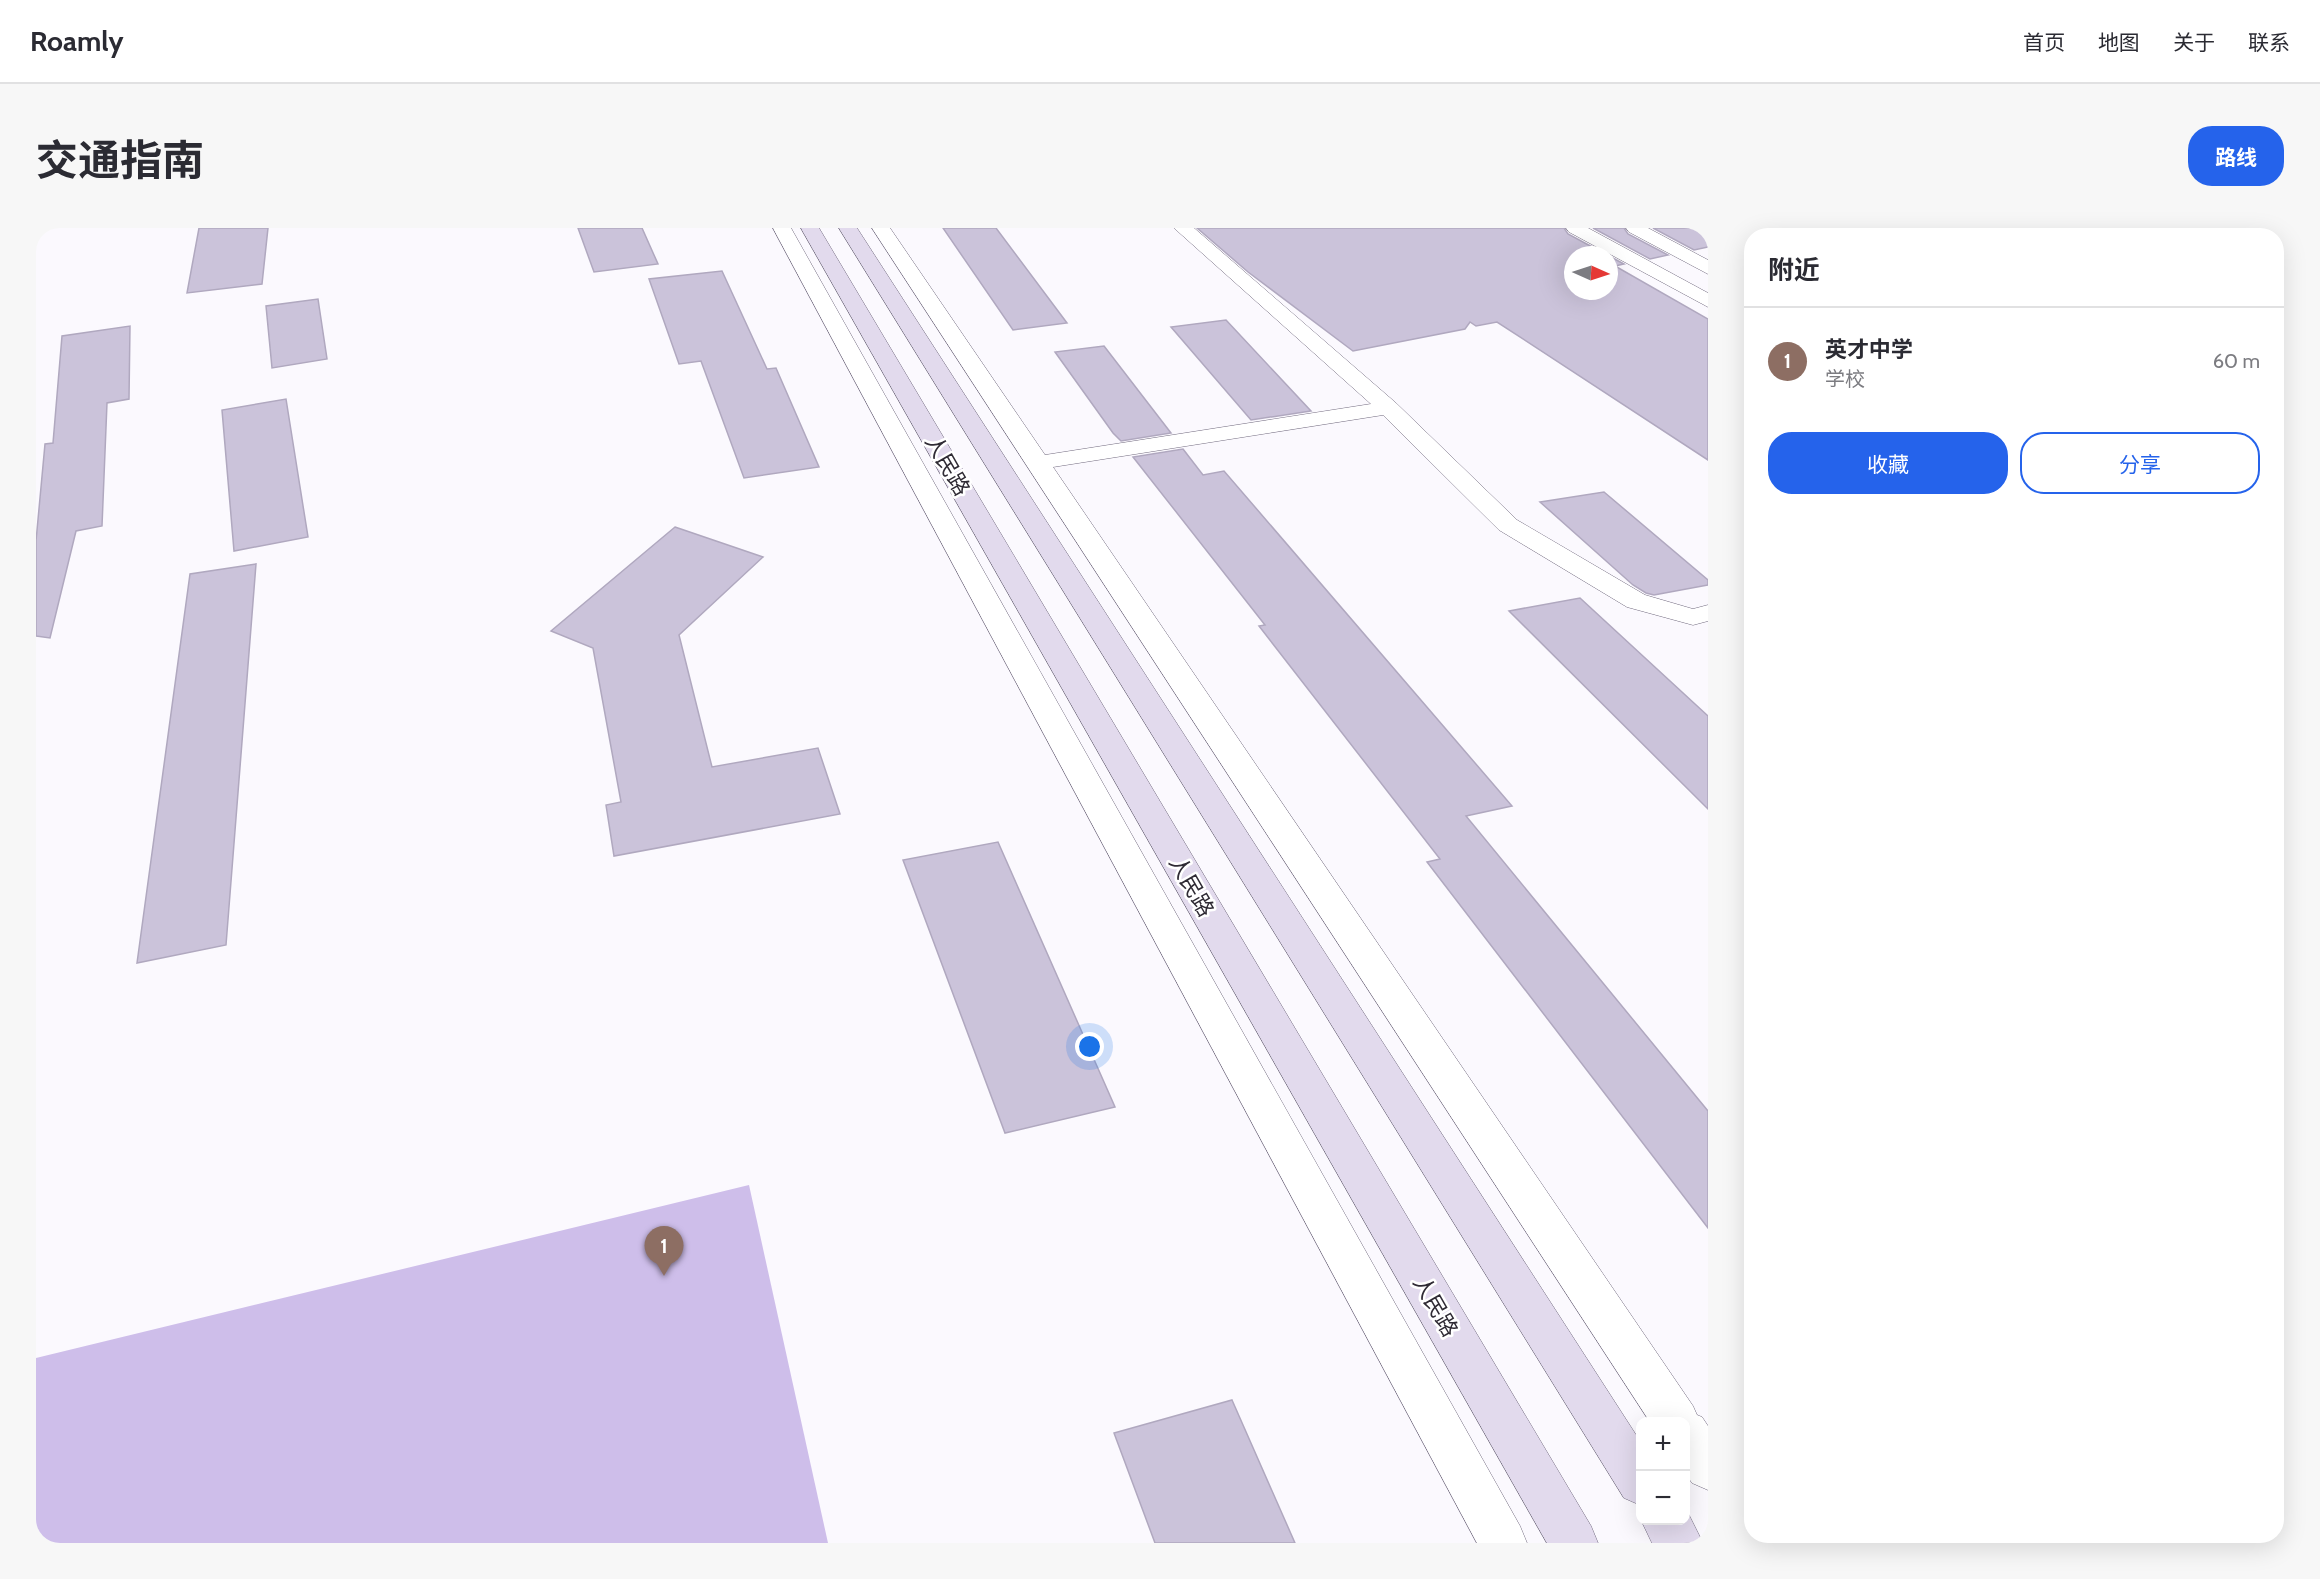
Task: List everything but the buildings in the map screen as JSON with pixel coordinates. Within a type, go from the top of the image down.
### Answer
[{"type":"main road","name":"人民路","points":[[810,228],[1574,1543]]},
{"type":"main road","name":"人民路","points":[[848,228],[1636,1474]]},
{"type":"main road","points":[[1668,1525],[1679,1543]]},
{"type":"street","name":"人民路","points":[[782,228],[1503,1543]]},
{"type":"street","points":[[881,228],[1674,1417]]},
{"type":"street","points":[[1183,228],[1388,408],[1508,525],[1636,601],[1700,615],[1708,639]]},
{"type":"street","points":[[1575,228],[1708,301]]},
{"type":"street","points":[[1635,228],[1708,268]]},
{"type":"street","points":[[1037,464],[1388,408]]},
{"type":"street","points":[[1690,1439],[1708,1467]]},
{"type":"shaded area","points":[[749,1185],[828,1543],[36,1543],[36,1358]]},
{"type":"place","name":"英才中学","points":[[664,1276]]}]
